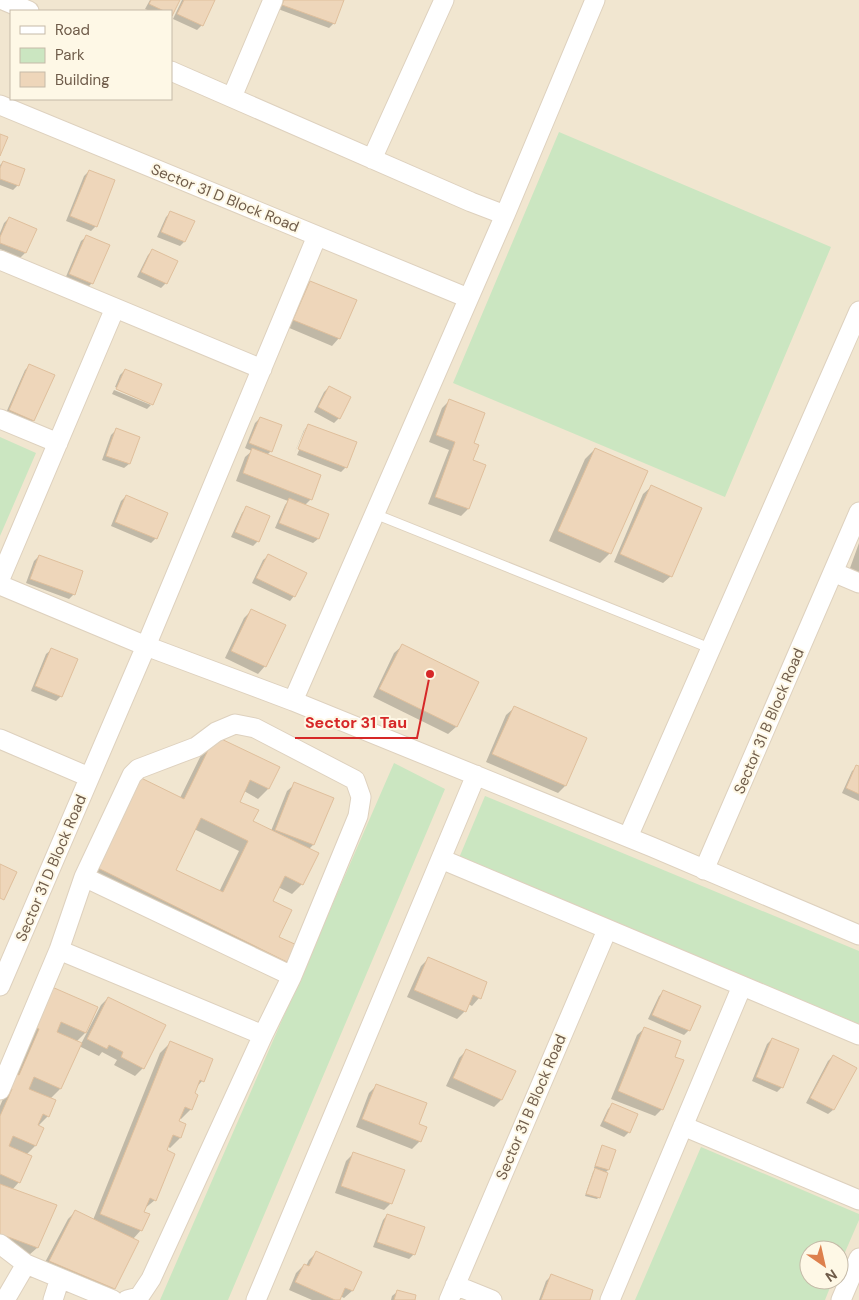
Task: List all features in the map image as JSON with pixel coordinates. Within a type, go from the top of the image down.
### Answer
[{"type":"street","points":[[3,0],[28,10]]},
{"type":"street","points":[[232,97],[273,0]]},
{"type":"street","points":[[372,159],[444,0]]},
{"type":"street","points":[[293,700],[505,215],[595,0]]},
{"type":"street","points":[[172,71],[471,202],[505,215]]},
{"type":"street","name":"Sector 31 D Block Road","points":[[0,105],[317,236],[146,646],[0,986]]},
{"type":"street","points":[[317,236],[468,298]]},
{"type":"street","points":[[0,260],[262,369]]},
{"type":"street","points":[[0,579],[115,308]]},
{"type":"street","points":[[628,837],[859,311]]},
{"type":"street","points":[[0,419],[58,443]]},
{"type":"street","name":"Sector 31 B Block Road","points":[[704,870],[859,512]]},
{"type":"street","points":[[833,572],[859,583]]},
{"type":"street","points":[[0,585],[146,646],[293,700],[628,837],[859,935]]},
{"type":"street","points":[[0,1090],[59,950],[84,877],[132,775],[138,768],[196,748],[216,732],[234,724],[255,728],[355,780],[362,797],[358,816],[292,976],[151,1280],[140,1297],[127,1300]]},
{"type":"street","name":"Sector 31 D Block Road","points":[[0,740],[89,777]]},
{"type":"street","points":[[256,1300],[476,775]]},
{"type":"street","points":[[441,859],[859,1035]]},
{"type":"street","points":[[84,877],[292,976]]},
{"type":"street","name":"Sector 31 B Block Road","points":[[492,1300],[452,1292],[607,930]]},
{"type":"street","points":[[59,950],[263,1035]]},
{"type":"street","points":[[610,1300],[742,986]]},
{"type":"street","points":[[683,1126],[859,1200]]},
{"type":"street","points":[[0,1244],[26,1264],[114,1300]]},
{"type":"street","points":[[841,1300],[859,1258]]},
{"type":"street","points":[[5,1300],[26,1264]]},
{"type":"street","points":[[53,1300],[60,1278]]},
{"type":"lane","points":[[375,514],[712,648]]},
{"type":"shaded area","points":[[0,0],[859,0],[859,1300],[0,1300]]},
{"type":"green space","points":[[559,132],[831,247],[725,497],[453,383]]},
{"type":"green space","points":[[0,437],[36,453],[0,536]]},
{"type":"green space","points":[[394,763],[445,789],[228,1300],[160,1300]]},
{"type":"green space","points":[[485,796],[859,951],[859,1024],[459,858]]},
{"type":"green space","points":[[701,1147],[859,1214],[859,1220],[849,1243],[849,1240],[799,1240],[799,1290],[829,1290],[825,1300],[635,1300]]},
{"type":"building","points":[[151,0],[180,0],[172,16],[172,10],[162,10],[149,4]]},
{"type":"building","points":[[184,0],[215,0],[203,26],[177,14]]},
{"type":"building","points":[[284,0],[344,0],[335,24],[282,5]]},
{"type":"building","points":[[0,134],[8,137],[0,156]]},
{"type":"building","points":[[3,161],[25,169],[19,186],[0,179],[0,168]]},
{"type":"building","points":[[89,170],[115,180],[97,227],[70,216]]},
{"type":"building","points":[[170,211],[195,221],[185,242],[161,232]]},
{"type":"building","points":[[9,217],[37,229],[26,253],[0,243],[0,237]]},
{"type":"building","points":[[86,235],[110,245],[93,284],[69,274]]},
{"type":"building","points":[[152,249],[178,261],[167,284],[141,272]]},
{"type":"building","points":[[310,281],[357,300],[340,339],[293,320]]},
{"type":"building","points":[[29,364],[55,375],[34,421],[9,410]]},
{"type":"building","points":[[125,369],[162,384],[153,405],[116,389]]},
{"type":"building","points":[[329,386],[351,397],[340,419],[318,407]]},
{"type":"building","points":[[449,399],[485,413],[474,443],[479,445],[473,460],[486,465],[469,509],[435,497],[455,442],[436,435]]},
{"type":"building","points":[[260,417],[282,425],[272,452],[249,443]]},
{"type":"building","points":[[308,424],[357,442],[347,468],[298,449]]},
{"type":"building","points":[[116,428],[140,437],[130,464],[106,456]]},
{"type":"building","points":[[252,448],[321,475],[312,500],[243,473]]},
{"type":"building","points":[[595,448],[648,471],[611,554],[558,531]]},
{"type":"building","points":[[651,485],[702,508],[672,577],[620,554]]},
{"type":"building","points":[[126,495],[168,513],[157,539],[115,522]]},
{"type":"building","points":[[289,498],[329,514],[319,539],[279,523]]},
{"type":"building","points":[[246,506],[270,516],[259,542],[235,532]]},
{"type":"building","points":[[268,554],[307,573],[295,597],[256,578]]},
{"type":"building","points":[[39,555],[83,571],[75,595],[30,579]]},
{"type":"building","points":[[251,609],[286,625],[266,667],[231,651]]},
{"type":"building","points":[[402,644],[479,682],[457,727],[379,689]]},
{"type":"building","points":[[51,648],[78,659],[62,697],[35,686]]},
{"type":"building","points":[[514,706],[587,738],[566,786],[492,754]]},
{"type":"building","points":[[215,736],[280,767],[269,789],[250,780],[240,802],[259,810],[253,821],[319,853],[303,885],[285,876],[273,901],[292,910],[279,937],[299,946],[291,964],[96,867],[135,775],[184,799]],"holes":[[[201,818],[248,841],[223,892],[176,870]]]},
{"type":"building","points":[[856,765],[859,766],[859,794],[846,788]]},
{"type":"building","points":[[294,782],[334,798],[314,845],[275,830]]},
{"type":"building","points":[[0,864],[17,872],[4,900],[0,898]]},
{"type":"building","points":[[428,957],[487,982],[481,999],[473,995],[466,1012],[414,990]]},
{"type":"building","points":[[52,987],[98,1007],[86,1033],[61,1022],[57,1032],[82,1043],[61,1089],[34,1077],[29,1089],[56,1100],[49,1117],[43,1114],[38,1125],[44,1128],[36,1146],[13,1136],[9,1146],[32,1156],[20,1183],[0,1174],[0,1116],[12,1089],[8,1087],[14,1073],[19,1075],[39,1029],[34,1027]]},
{"type":"building","points":[[663,990],[701,1006],[690,1031],[652,1015]]},
{"type":"building","points":[[108,997],[166,1025],[144,1069],[121,1057],[123,1052],[109,1045],[107,1049],[87,1039]]},
{"type":"building","points":[[644,1027],[681,1041],[675,1057],[684,1060],[663,1110],[618,1091]]},
{"type":"building","points":[[772,1038],[799,1049],[783,1088],[756,1077]]},
{"type":"building","points":[[170,1041],[213,1059],[204,1082],[200,1080],[195,1093],[198,1095],[192,1110],[185,1107],[179,1121],[186,1124],[181,1138],[173,1135],[167,1150],[175,1154],[156,1201],[150,1198],[144,1212],[150,1214],[142,1231],[100,1214]]},
{"type":"building","points":[[466,1049],[516,1071],[502,1100],[453,1078]]},
{"type":"building","points":[[833,1055],[857,1068],[834,1110],[810,1098]]},
{"type":"building","points":[[376,1084],[427,1103],[419,1124],[427,1127],[421,1142],[362,1119]]},
{"type":"building","points":[[612,1103],[638,1114],[630,1133],[604,1121]]},
{"type":"building","points":[[602,1145],[616,1150],[609,1170],[595,1166]]},
{"type":"building","points":[[353,1152],[405,1170],[392,1204],[341,1186]]},
{"type":"building","points":[[595,1168],[608,1173],[600,1198],[586,1194]]},
{"type":"building","points":[[0,1184],[57,1205],[38,1248],[0,1234]]},
{"type":"building","points":[[75,1210],[139,1241],[115,1289],[49,1261]]},
{"type":"building","points":[[387,1214],[425,1227],[415,1255],[377,1242]]},
{"type":"building","points":[[316,1251],[362,1272],[353,1291],[345,1288],[340,1300],[335,1300],[295,1282],[304,1264],[309,1266]]},
{"type":"building","points":[[551,1274],[593,1290],[590,1300],[541,1300]]},
{"type":"building","points":[[397,1290],[416,1295],[415,1300],[394,1300]]},
{"type":"place","name":"Sector 31 Tau","points":[[430,674]]}]
